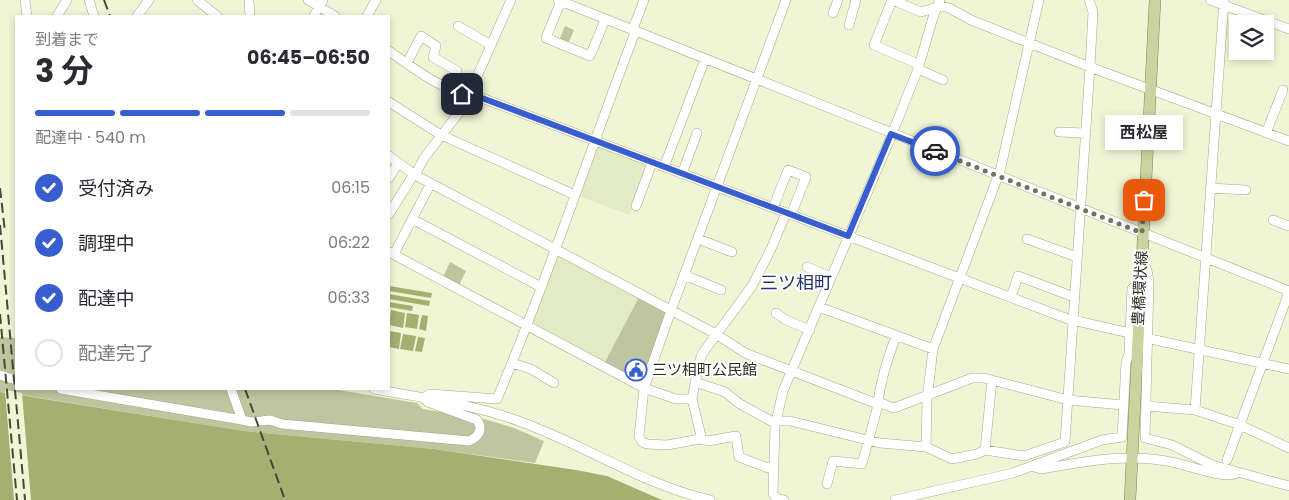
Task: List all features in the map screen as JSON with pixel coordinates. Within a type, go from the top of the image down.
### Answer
[{"type":"main road","name":"豊橋環状線","points":[[1130,500],[1155,0]]},
{"type":"street","points":[[25,0],[27,15]]},
{"type":"street","points":[[58,15],[67,0]]},
{"type":"street","points":[[89,0],[94,15]]},
{"type":"street","points":[[138,15],[149,0]]},
{"type":"street","points":[[197,0],[216,15]]},
{"type":"street","points":[[249,0],[250,15]]},
{"type":"street","points":[[308,0],[321,3],[334,15]]},
{"type":"street","points":[[368,15],[376,0]]},
{"type":"street","points":[[390,212],[424,158],[464,106],[511,0]]},
{"type":"street","points":[[423,398],[430,394],[497,399],[575,195],[635,31],[634,26],[644,0]]},
{"type":"street","points":[[773,467],[768,468],[738,457],[736,436],[708,441],[647,444],[642,442],[639,436],[644,388],[786,0]]},
{"type":"street","points":[[833,13],[838,0]]},
{"type":"street","points":[[849,24],[856,0]]},
{"type":"street","points":[[938,4],[922,12],[893,0],[874,45],[943,80]]},
{"type":"street","points":[[926,446],[928,394],[933,349],[999,176],[1039,0]]},
{"type":"street","points":[[695,382],[725,392],[740,404],[771,421],[790,420],[868,440],[926,446],[952,459],[977,454],[985,450],[1024,456],[1064,442],[1090,67],[1093,12],[1089,0]]},
{"type":"street","points":[[1210,0],[1223,2],[1289,29]]},
{"type":"street","points":[[605,20],[590,56],[546,38],[559,1],[571,3],[605,20],[1289,292],[1227,460]]},
{"type":"street","points":[[1195,410],[1223,2]]},
{"type":"street","points":[[315,15],[321,3]]},
{"type":"street","points":[[938,4],[972,20],[1090,67],[1289,141]]},
{"type":"street","points":[[784,500],[774,496],[773,467],[775,420],[783,391],[891,134],[918,66],[938,4]]},
{"type":"street","points":[[458,26],[491,45]]},
{"type":"street","points":[[407,63],[421,36],[436,46],[433,57],[457,71],[449,89]]},
{"type":"street","points":[[390,52],[449,89],[470,95],[664,167],[1073,321],[1130,333]]},
{"type":"street","points":[[664,167],[705,59]]},
{"type":"street","points":[[1266,133],[1283,90]]},
{"type":"street","points":[[390,103],[441,135],[575,195]]},
{"type":"street","points":[[1059,132],[1086,133]]},
{"type":"street","points":[[682,174],[697,133]]},
{"type":"street","points":[[390,157],[414,174],[672,310],[716,334],[745,353],[878,404],[894,408],[972,378],[984,378],[1068,400],[1123,405]]},
{"type":"street","points":[[390,176],[398,163]]},
{"type":"street","points":[[636,206],[652,163]]},
{"type":"street","points":[[702,440],[692,400],[702,354],[752,286],[806,177],[788,170],[772,208]]},
{"type":"street","points":[[431,183],[391,253],[644,388],[676,399],[692,400]]},
{"type":"street","points":[[1210,188],[1246,190]]},
{"type":"street","points":[[412,219],[541,287]]},
{"type":"street","points":[[1273,220],[1289,226]]},
{"type":"street","points":[[698,239],[732,252]]},
{"type":"street","points":[[1027,239],[1078,257]]},
{"type":"street","points":[[1141,259],[1147,270],[1149,282],[1146,338],[1148,370],[1145,438],[1172,445],[1212,465],[1289,486]]},
{"type":"street","points":[[807,267],[832,277]]},
{"type":"street","points":[[684,275],[720,290]]},
{"type":"street","points":[[1011,297],[1018,276],[1074,298]]},
{"type":"street","points":[[895,500],[1013,473],[1102,440],[1122,437],[1132,288],[1141,278]]},
{"type":"street","points":[[819,307],[933,349]]},
{"type":"street","points":[[776,313],[786,320],[810,330]]},
{"type":"street","points":[[827,484],[833,461],[862,464],[878,404],[877,399],[886,364],[896,336]]},
{"type":"street","points":[[1146,338],[1289,369]]},
{"type":"street","points":[[512,363],[531,369],[554,383]]},
{"type":"street","points":[[0,375],[15,380]]},
{"type":"street","points":[[985,450],[992,380]]},
{"type":"street","points":[[67,390],[251,422],[270,420],[282,424],[469,441],[477,436],[481,430],[481,425],[476,420],[428,402],[423,398]]},
{"type":"street","points":[[231,390],[242,420]]},
{"type":"street","points":[[379,390],[482,409],[521,422],[673,489],[710,500]]},
{"type":"street","points":[[1146,406],[1195,410],[1240,425],[1289,448]]},
{"type":"street","points":[[1032,466],[1041,470],[1112,458],[1170,461],[1232,476],[1239,472]]},
{"type":"shaded area","points":[[565,26],[574,30],[568,44],[559,41]]},
{"type":"shaded area","points":[[598,145],[649,166],[630,215],[578,196]]},
{"type":"shaded area","points":[[559,256],[639,297],[604,364],[533,326],[531,322],[556,258]]},
{"type":"shaded area","points":[[450,262],[466,271],[459,285],[443,277]]},
{"type":"shaded area","points":[[390,286],[432,293],[431,298],[390,291]]},
{"type":"shaded area","points":[[390,294],[430,301],[429,306],[390,299]]},
{"type":"shaded area","points":[[639,297],[669,312],[643,381],[640,382],[604,364]]},
{"type":"shaded area","points":[[390,302],[413,306],[412,311],[390,307]]},
{"type":"shaded area","points":[[391,310],[405,313],[403,328],[390,325]]},
{"type":"shaded area","points":[[407,313],[419,315],[417,329],[405,327]]},
{"type":"shaded area","points":[[422,315],[428,316],[426,331],[419,329]]},
{"type":"shaded area","points":[[390,331],[401,333],[399,349],[390,347]]},
{"type":"shaded area","points":[[403,334],[416,336],[413,351],[400,349]]},
{"type":"shaded area","points":[[0,337],[15,338],[15,390],[338,390],[417,403],[423,409],[484,419],[514,428],[544,441],[535,463],[434,449],[244,431],[0,392]]},
{"type":"shaded area","points":[[418,337],[425,338],[422,352],[415,351]]},
{"type":"shaded area","points":[[0,392],[244,431],[434,449],[576,470],[607,476],[662,500],[0,500]]},
{"type":"pier","points":[[5,390],[22,393],[31,500],[14,500]]},
{"type":"railway","points":[[104,0],[110,15]]},
{"type":"railway","points":[[0,188],[5,232]]},
{"type":"railway","points":[[0,225],[25,500]]},
{"type":"railway","points":[[0,314],[17,500]]},
{"type":"railway","points":[[245,390],[285,500]]},
{"type":"way so far","points":[[935,151],[1142,233],[1144,200]]},
{"type":"place","name":"西松屋","points":[[1144,200]]},
{"type":"place","name":"三ツ相町公民館","points":[[636,370]]},
{"type":"district","name":"三ツ相町","points":[[796,283]]},
{"type":"route","points":[[462,94],[474,95],[848,236],[891,134],[935,151]]}]
